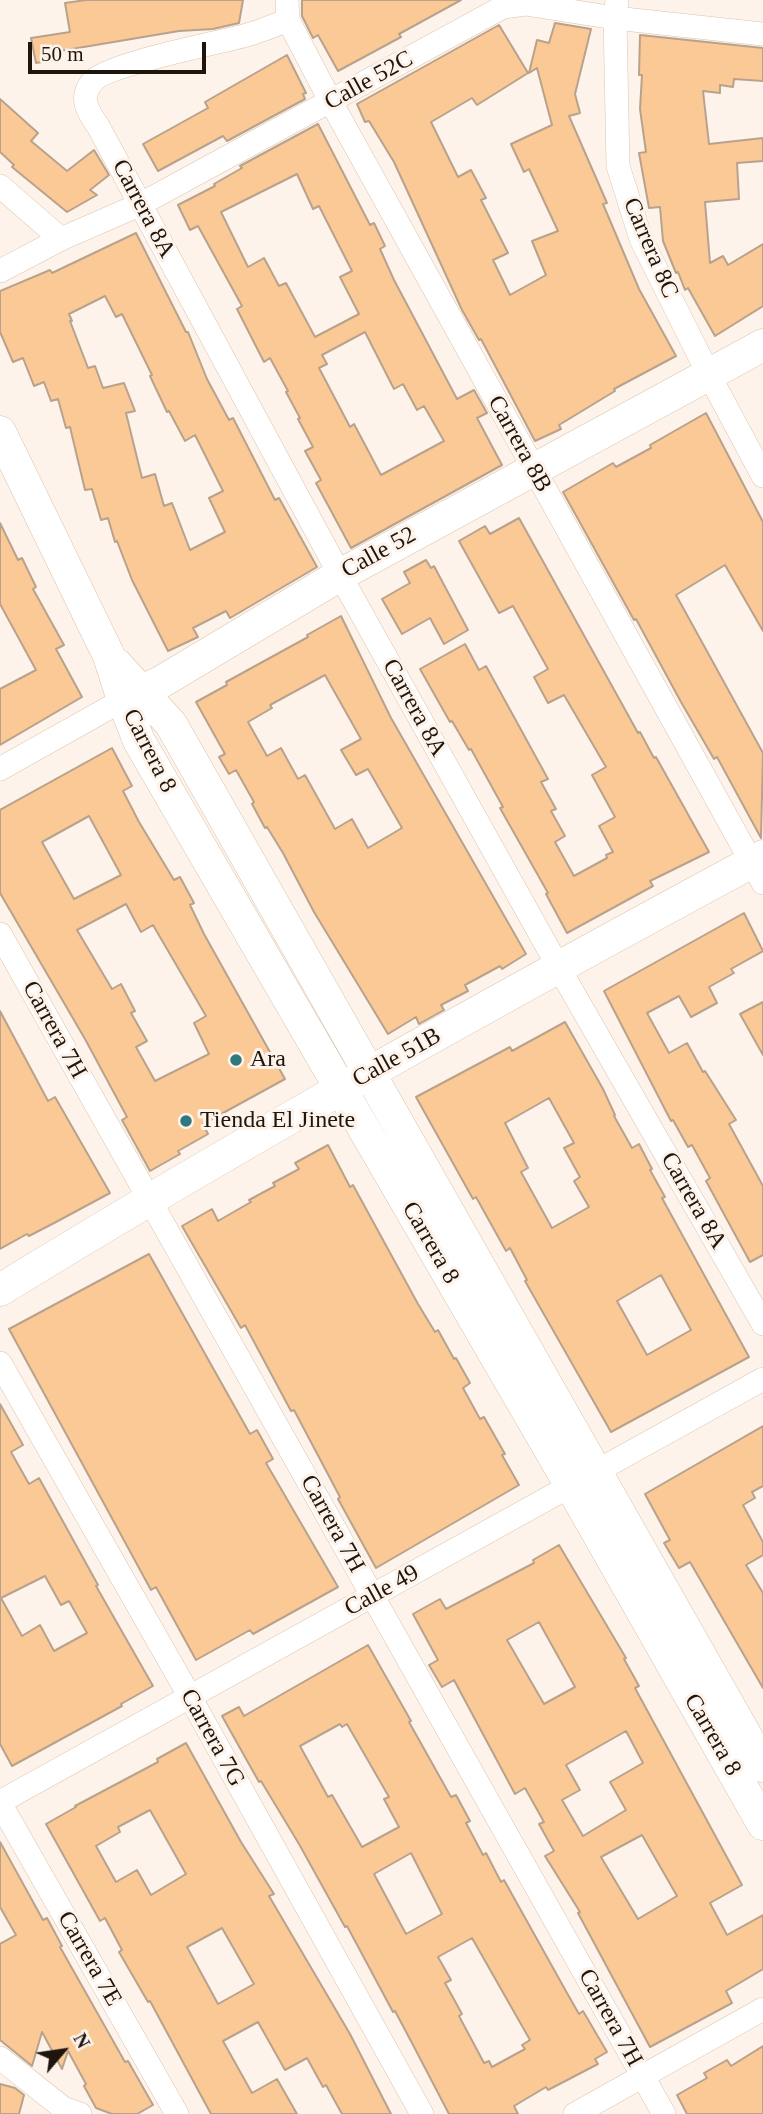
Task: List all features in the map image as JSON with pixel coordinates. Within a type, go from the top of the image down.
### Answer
[{"type":"street","name":"Calle 52C","points":[[0,271],[61,239],[141,204],[503,7],[525,4],[616,9],[763,34]]},
{"type":"street","name":"Carrera 8C","points":[[616,9],[618,166],[642,239],[709,375],[763,476]]},
{"type":"street","name":"Carrera 8B","points":[[288,10],[331,102],[533,469],[759,867]]},
{"type":"street","name":"Carrera 8A","points":[[288,10],[251,34],[111,69],[90,84],[85,101],[88,112],[141,204],[340,575],[559,968],[763,1324]]},
{"type":"street","points":[[0,186],[61,239]]},
{"type":"street","name":"Calle 52","points":[[0,769],[132,695],[161,682],[340,575],[763,345]]},
{"type":"street","name":"Carrera 8","points":[[0,432],[109,656],[132,695],[139,741],[341,1090],[763,1766]]},
{"type":"street","name":"Carrera 8","points":[[132,695],[171,724],[369,1073],[763,1825]]},
{"type":"street","name":"Calle 51B","points":[[0,1290],[149,1199],[369,1073],[559,968],[759,867]]},
{"type":"street","name":"Carrera 7H","points":[[0,934],[664,2114]]},
{"type":"street","name":"Carrera 7G","points":[[0,1363],[422,2114]]},
{"type":"street","name":"Calle 49","points":[[0,1803],[763,1379]]},
{"type":"street","name":"Carrera 7E","points":[[0,1803],[177,2114]]},
{"type":"street","points":[[575,2114],[763,2009]]},
{"type":"street","points":[[0,2058],[69,2112]]},
{"type":"building","points":[[86,0],[243,0],[239,23],[60,51],[61,59],[36,63],[31,38],[70,32],[65,3]]},
{"type":"building","points":[[302,0],[461,0],[338,71],[318,35],[313,38],[302,16]]},
{"type":"building","points":[[555,23],[591,29],[575,94],[580,113],[569,116],[607,203],[603,204],[639,289],[676,356],[614,389],[615,391],[559,425],[561,429],[535,441],[481,339],[479,340],[462,310],[394,162],[369,121],[365,122],[357,104],[499,25],[528,73],[477,105],[472,98],[431,122],[458,177],[471,170],[486,198],[481,200],[508,253],[493,260],[510,295],[546,275],[532,241],[558,231],[529,169],[524,172],[511,144],[552,125],[537,68],[529,73],[537,40],[549,43]]},
{"type":"building","points":[[640,35],[763,48],[763,81],[734,79],[733,87],[720,85],[720,93],[703,91],[709,144],[763,138],[763,161],[737,163],[739,199],[705,202],[710,263],[723,256],[728,265],[763,244],[763,306],[715,336],[688,288],[685,290],[678,272],[676,273],[663,241],[660,207],[649,208],[639,153],[646,152],[640,109]]},
{"type":"building","points":[[287,55],[306,93],[303,94],[305,99],[227,141],[223,136],[158,171],[143,144],[208,108],[205,102]]},
{"type":"building","points":[[0,99],[38,133],[31,141],[67,171],[94,150],[109,175],[90,190],[97,195],[67,212],[12,167],[14,165],[0,152]]},
{"type":"building","points":[[318,124],[370,225],[374,223],[385,246],[380,249],[394,280],[457,399],[474,390],[487,413],[477,418],[502,465],[351,548],[316,483],[321,480],[305,451],[313,447],[298,419],[300,418],[286,392],[288,391],[270,358],[264,362],[237,309],[242,306],[198,226],[190,230],[178,205],[215,186],[214,184],[242,168],[240,166]],"holes":[[[297,174],[313,209],[319,206],[352,271],[340,277],[359,314],[315,337],[286,283],[279,286],[264,258],[248,267],[221,212]],[[365,332],[394,389],[403,384],[417,410],[424,406],[444,441],[381,475],[354,424],[350,427],[319,368],[327,364],[322,355]]]},
{"type":"building","points":[[136,233],[188,332],[207,379],[229,420],[233,418],[275,500],[279,498],[317,567],[230,618],[226,611],[193,628],[198,637],[168,651],[132,580],[117,541],[115,542],[108,518],[101,520],[92,489],[85,490],[70,427],[66,428],[58,399],[51,401],[44,382],[34,386],[23,358],[13,362],[0,332],[0,291],[50,270],[52,273]],"holes":[[[105,296],[116,317],[122,314],[167,412],[169,411],[185,441],[195,435],[223,491],[209,498],[225,532],[190,550],[172,503],[164,506],[155,474],[142,478],[126,413],[135,411],[124,383],[103,388],[95,366],[88,368],[69,314]]]},
{"type":"building","points":[[706,413],[763,522],[763,631],[725,565],[676,595],[763,753],[761,838],[563,492],[613,463],[616,467],[651,448],[650,445]]},
{"type":"building","points":[[519,518],[638,733],[640,732],[654,758],[656,757],[709,852],[650,881],[653,886],[567,933],[471,749],[469,750],[452,721],[450,722],[420,669],[465,644],[479,670],[486,666],[548,779],[541,782],[556,809],[551,811],[565,836],[555,842],[574,876],[613,852],[599,826],[615,817],[592,775],[606,767],[564,695],[548,703],[534,677],[548,669],[513,606],[499,613],[459,541],[485,526],[490,534]]},
{"type":"building","points":[[0,523],[18,560],[22,558],[36,587],[33,589],[64,645],[56,649],[82,697],[0,745],[0,689],[36,670],[0,604]]},
{"type":"building","points":[[426,560],[431,568],[434,566],[468,630],[444,644],[430,618],[402,634],[382,599],[410,583],[404,572]]},
{"type":"building","points":[[341,616],[391,718],[526,954],[502,969],[500,966],[465,985],[468,991],[441,1005],[444,1010],[419,1024],[416,1017],[388,1034],[314,912],[283,853],[267,827],[265,828],[236,770],[229,774],[219,757],[225,754],[196,702],[227,685],[226,682],[308,637],[307,635]],"holes":[[[325,675],[361,739],[341,750],[356,775],[368,769],[402,828],[368,848],[352,819],[335,829],[305,775],[298,779],[281,748],[267,756],[248,722],[272,708],[270,705]]]},
{"type":"building","points":[[112,748],[132,786],[123,791],[139,822],[174,880],[180,877],[194,903],[190,905],[204,934],[285,1079],[203,1124],[208,1134],[150,1171],[122,1120],[127,1117],[85,1039],[0,893],[0,810]],"holes":[[[89,816],[121,875],[74,899],[42,842]],[[126,904],[141,932],[153,925],[206,1016],[194,1023],[209,1054],[155,1081],[136,1047],[147,1041],[131,1013],[135,1011],[121,984],[112,989],[77,930]]]},
{"type":"building","points":[[744,913],[763,951],[731,969],[734,973],[709,987],[717,1003],[691,1017],[679,996],[647,1013],[669,1053],[687,1043],[736,1120],[729,1124],[763,1186],[763,1255],[750,1262],[706,1181],[710,1178],[692,1145],[688,1147],[673,1120],[671,1121],[604,991]]},
{"type":"building","points":[[763,1002],[763,1055],[740,1014]]},
{"type":"building","points":[[0,1011],[48,1101],[55,1097],[110,1193],[0,1249]]},
{"type":"building","points":[[565,1022],[632,1148],[639,1144],[665,1197],[662,1198],[749,1357],[611,1432],[525,1281],[527,1280],[510,1248],[506,1251],[476,1197],[473,1199],[416,1097],[510,1047],[512,1051]],"holes":[[[549,1098],[574,1143],[564,1148],[580,1177],[574,1181],[589,1207],[552,1228],[521,1172],[528,1168],[505,1123]],[[661,1275],[691,1330],[647,1355],[617,1301]]]},
{"type":"building","points":[[328,1145],[418,1304],[435,1332],[438,1330],[454,1359],[456,1358],[470,1383],[463,1388],[480,1419],[484,1417],[519,1485],[376,1568],[294,1410],[291,1411],[245,1325],[241,1328],[182,1226],[212,1209],[218,1221],[275,1186],[273,1183],[299,1169],[295,1163]]},
{"type":"building","points":[[149,1254],[250,1434],[257,1430],[273,1459],[266,1463],[338,1587],[253,1634],[250,1630],[196,1660],[156,1587],[151,1590],[9,1329]]},
{"type":"building","points":[[0,1404],[23,1445],[11,1452],[29,1484],[39,1478],[153,1686],[12,1766],[0,1744]],"holes":[[[45,1576],[61,1605],[69,1601],[87,1633],[54,1651],[40,1625],[22,1636],[1,1598]]]},
{"type":"building","points":[[763,1426],[763,1486],[752,1492],[755,1498],[743,1505],[763,1542],[763,1555],[746,1565],[763,1593],[763,1688],[690,1562],[679,1568],[664,1543],[670,1540],[645,1494]]},
{"type":"building","points":[[559,1545],[626,1658],[624,1659],[639,1686],[635,1688],[742,1885],[710,1903],[727,1935],[763,1915],[763,1969],[726,1991],[732,2003],[650,2047],[578,1913],[580,1912],[545,1856],[554,1851],[539,1824],[544,1822],[525,1788],[515,1794],[454,1680],[442,1687],[429,1665],[438,1660],[413,1614],[440,1599],[446,1609],[534,1563],[533,1560]],"holes":[[[539,1622],[575,1687],[544,1704],[507,1640]],[[626,1731],[643,1763],[610,1782],[626,1810],[583,1836],[562,1800],[580,1790],[566,1765]],[[642,1835],[677,1896],[638,1919],[601,1857]]]},
{"type":"building","points":[[368,1645],[451,1797],[456,1795],[470,1821],[466,1823],[483,1855],[486,1853],[501,1882],[504,1880],[579,2014],[583,2011],[607,2052],[595,2059],[598,2064],[548,2090],[546,2087],[514,2106],[518,2114],[449,2114],[347,1926],[345,1927],[222,1716],[239,1707],[244,1716]],"holes":[[[340,1724],[342,1727],[347,1724],[389,1797],[384,1799],[399,1827],[362,1847],[332,1795],[328,1797],[300,1746]],[[411,1853],[442,1914],[406,1934],[374,1874]],[[472,1938],[530,2040],[522,2045],[525,2049],[492,2067],[489,2061],[484,2063],[459,2016],[462,2014],[445,1983],[451,1980],[438,1957]]]},
{"type":"building","points":[[186,1743],[241,1842],[274,1894],[269,1896],[350,2034],[391,2114],[342,2114],[307,2058],[285,2070],[258,2022],[223,2041],[252,2093],[277,2079],[297,2114],[211,2114],[150,2001],[148,2002],[119,1952],[122,1950],[105,1918],[100,1921],[46,1824],[158,1762],[157,1759]],"holes":[[[150,1810],[186,1874],[151,1895],[137,1870],[116,1882],[96,1846],[120,1832],[118,1827]],[[222,1928],[254,1984],[218,2004],[187,1947]]]},
{"type":"building","points":[[0,1842],[43,1920],[47,1918],[62,1946],[60,1947],[125,2062],[128,2061],[153,2105],[137,2114],[112,2114],[96,2108],[68,2051],[62,2069],[42,2032],[32,2066],[0,2040],[0,1944],[16,1935],[0,1907]]},
{"type":"building","points":[[763,2046],[763,2114],[687,2114],[677,2095],[707,2078],[704,2073],[727,2060],[731,2066]]},
{"type":"building","points":[[0,2084],[15,2088],[24,2095],[19,2114],[0,2114]]},
{"type":"place","name":"Ara","points":[[236,1060]]},
{"type":"place","name":"Tienda El Jinete","points":[[186,1121]]}]
